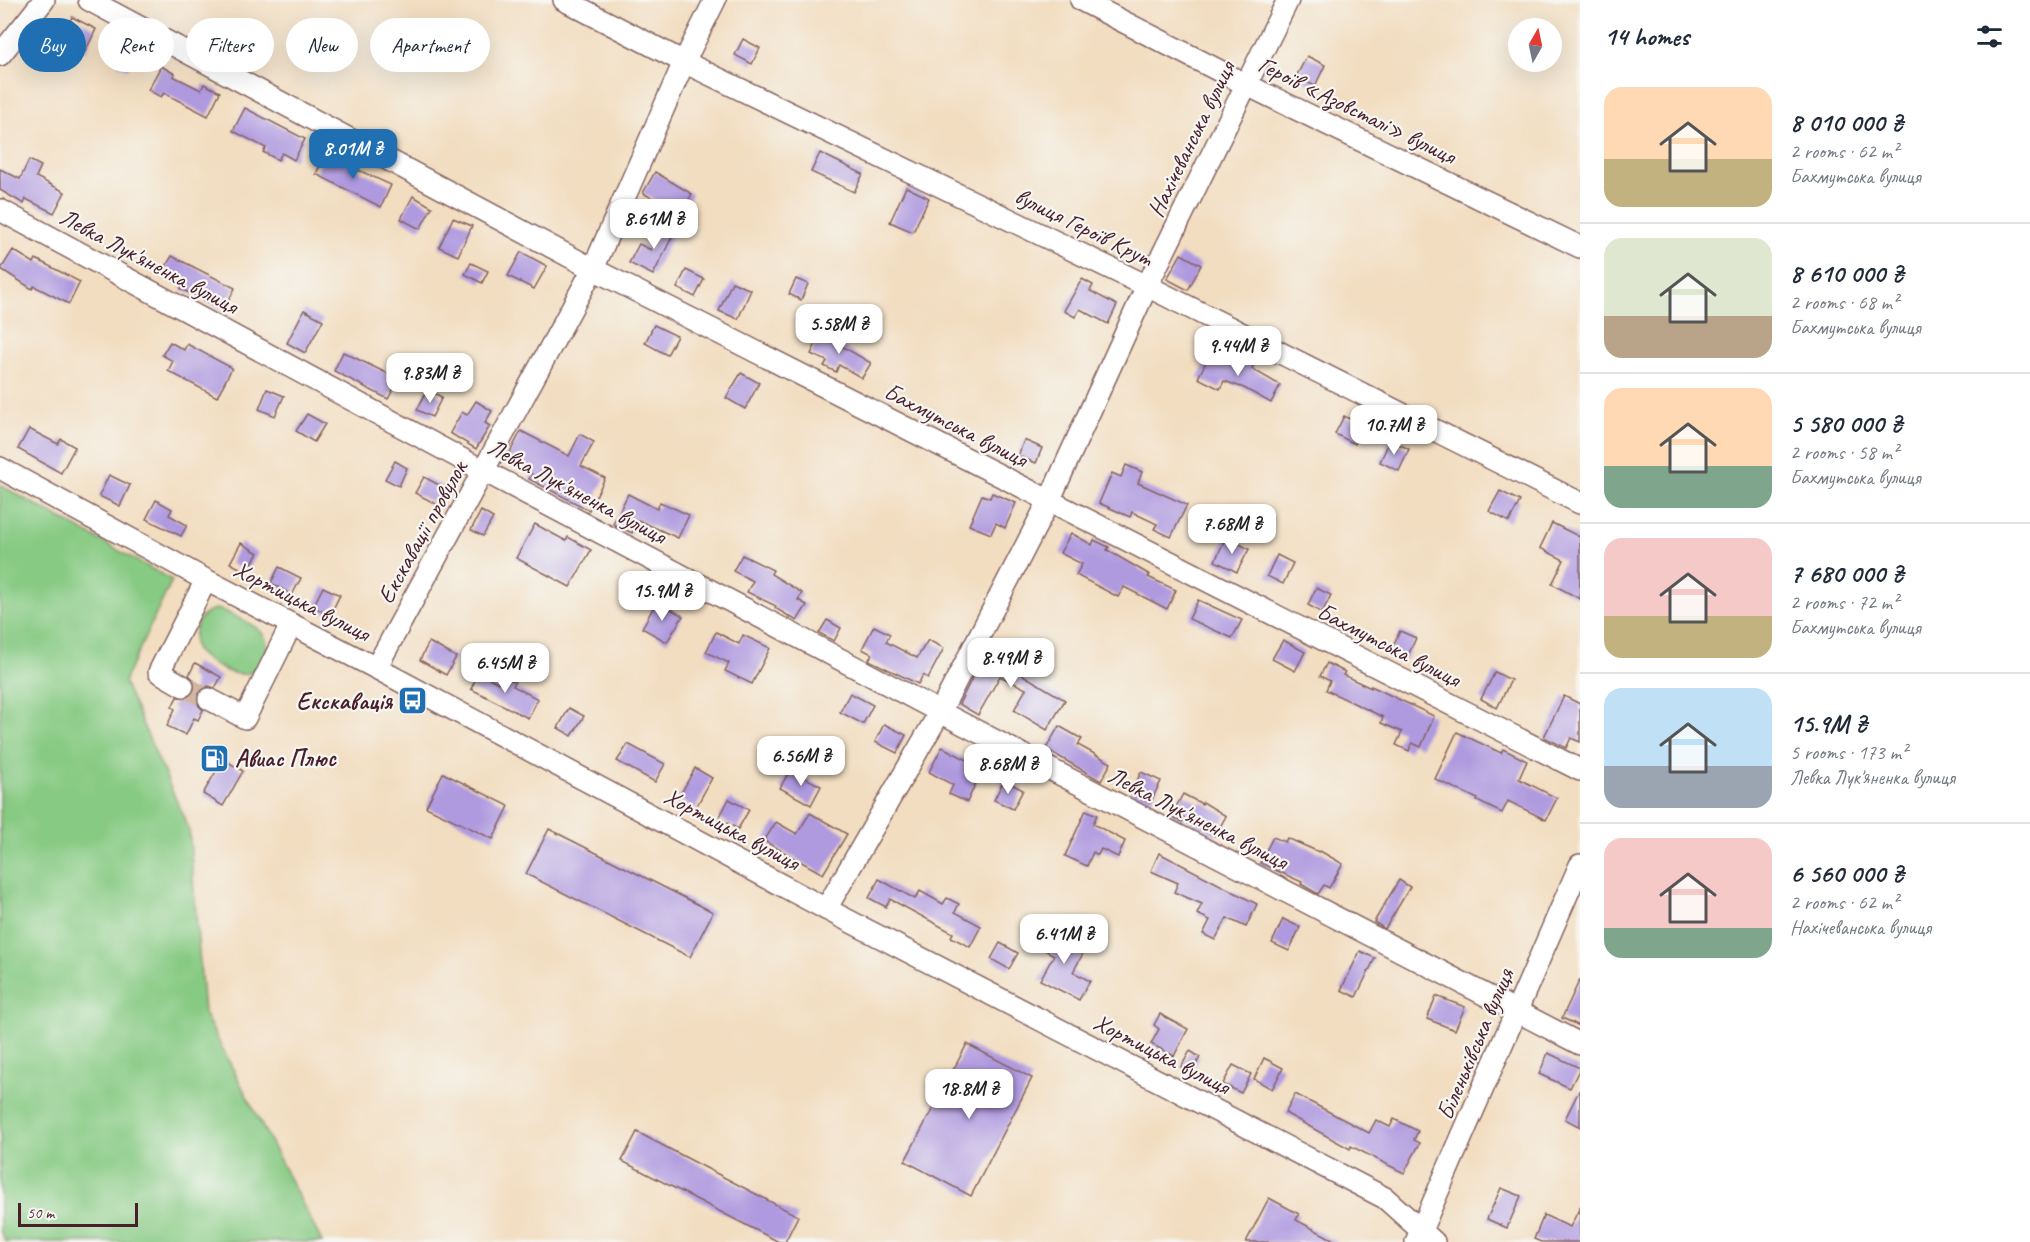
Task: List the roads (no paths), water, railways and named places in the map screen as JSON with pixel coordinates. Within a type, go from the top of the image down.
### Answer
[{"type":"street","points":[[0,55],[44,0]]},
{"type":"street","name":"Бахмутська вулиця","points":[[89,0],[593,269],[1580,770]]},
{"type":"street","name":"вулиця Героїв Крут","points":[[564,0],[684,62],[1147,286],[1580,503]]},
{"type":"street","name":"Екскавації провулок","points":[[376,668],[593,269],[684,62],[715,0]]},
{"type":"street","name":"Героїв «Азовсталі» вулиця","points":[[1081,0],[1247,85],[1580,247]]},
{"type":"street","name":"Нахічеванська вулиця","points":[[826,909],[940,712],[1049,501],[1147,286],[1288,0]]},
{"type":"street","name":"Левка Лук'яненка вулиця","points":[[0,210],[484,471],[940,712],[1580,1044]]},
{"type":"street","name":"Хортицька вулиця","points":[[0,468],[826,909],[1384,1198],[1424,1239]]},
{"type":"street","points":[[183,686],[159,672],[206,580]]},
{"type":"street","points":[[209,699],[245,718],[291,625]]},
{"type":"street","name":"Біленьківська вулиця","points":[[1424,1239],[1580,865]]},
{"type":"tunnel","points":[[183,686],[209,699]]},
{"type":"place","name":"Екскавація","points":[[413,701]]},
{"type":"place","name":"Авиас Плюс","points":[[214,758]]}]
